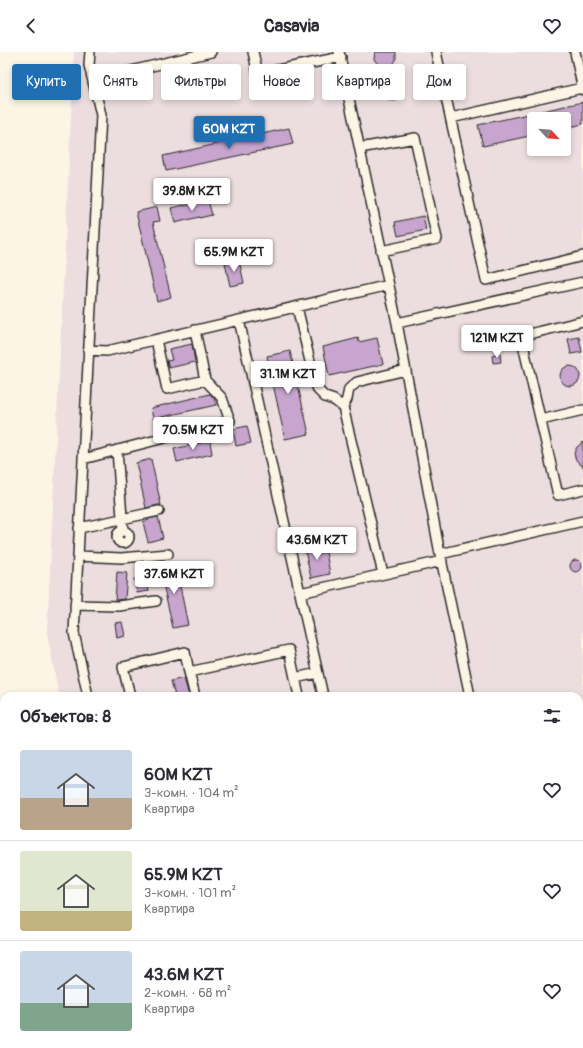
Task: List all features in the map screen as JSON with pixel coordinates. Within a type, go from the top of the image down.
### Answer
[{"type":"lane","points":[[89,64],[90,52]]},
{"type":"lane","points":[[153,66],[211,52]]},
{"type":"lane","points":[[253,52],[258,74],[340,55],[397,323],[441,557],[469,692]]},
{"type":"lane","points":[[436,52],[486,280],[583,256]]},
{"type":"lane","points":[[451,118],[583,89],[575,52]]},
{"type":"lane","points":[[87,692],[74,633],[100,115],[97,100]]},
{"type":"lane","points":[[360,148],[415,138],[437,239],[382,251]]},
{"type":"lane","points":[[397,323],[583,282]]},
{"type":"lane","points":[[88,350],[107,351],[389,285]]},
{"type":"lane","points":[[297,306],[318,390],[325,397],[334,400],[343,408],[383,574]]},
{"type":"lane","points":[[239,320],[323,692]]},
{"type":"lane","points":[[583,321],[521,336],[558,495],[583,489]]},
{"type":"lane","points":[[83,459],[230,421],[222,398],[205,380],[195,330]]},
{"type":"lane","points":[[156,340],[167,389],[205,380]]},
{"type":"lane","points":[[343,408],[349,389],[356,382],[406,370]]},
{"type":"lane","points":[[541,420],[583,410]]},
{"type":"lane","points":[[117,450],[123,531]]},
{"type":"lane","points":[[79,528],[159,511]]},
{"type":"lane","points":[[300,593],[383,574],[441,557],[583,521]]},
{"type":"lane","points":[[78,556],[121,558],[168,554]]},
{"type":"lane","points":[[75,605],[119,606],[156,601]]},
{"type":"lane","points":[[189,672],[288,650],[299,692]]},
{"type":"lane","points":[[129,692],[123,667],[185,652],[193,692]]},
{"type":"lane","points":[[295,678],[318,673]]},
{"type":"shaded area","points":[[74,52],[583,52],[583,692],[58,692],[47,633],[72,100],[81,100],[81,64],[73,64]]},
{"type":"building","points":[[375,52],[396,52],[396,60],[393,64],[378,64],[374,59]]},
{"type":"building","points":[[583,102],[583,124],[571,127],[571,112],[537,112]]},
{"type":"building","points":[[527,114],[527,137],[483,146],[478,125]]},
{"type":"building","points":[[289,128],[293,144],[166,171],[163,156]]},
{"type":"building","points":[[208,200],[212,215],[175,223],[171,208]]},
{"type":"building","points":[[157,207],[160,221],[153,222],[171,297],[157,301],[136,212]]},
{"type":"building","points":[[423,216],[426,230],[398,236],[395,222]]},
{"type":"building","points":[[239,260],[244,283],[230,286],[225,263]]},
{"type":"building","points":[[517,332],[515,335],[516,340],[509,342],[507,334]]},
{"type":"building","points":[[579,337],[582,352],[571,354],[568,339]]},
{"type":"building","points":[[358,338],[359,342],[377,338],[383,364],[329,376],[323,347]]},
{"type":"building","points":[[192,344],[195,362],[169,368],[167,361],[172,360],[169,349]]},
{"type":"building","points":[[290,351],[309,434],[285,439],[267,356]]},
{"type":"building","points":[[500,354],[501,362],[493,363],[492,356]]},
{"type":"building","points":[[570,366],[577,369],[580,376],[577,383],[570,386],[563,383],[560,376],[563,369]]},
{"type":"building","points":[[210,394],[214,398],[216,405],[153,419],[151,408]]},
{"type":"building","points":[[247,426],[251,443],[236,446],[233,429]]},
{"type":"building","points":[[210,441],[212,454],[177,462],[174,449]]},
{"type":"building","points":[[583,442],[583,467],[576,460],[574,453],[577,447]]},
{"type":"building","points":[[151,459],[161,505],[146,508],[136,463]]},
{"type":"building","points":[[158,517],[163,538],[148,542],[143,522],[149,520],[148,519]]},
{"type":"building","points":[[316,543],[318,553],[326,552],[330,574],[311,578],[304,546]]},
{"type":"building","points":[[578,560],[581,561],[581,571],[574,572],[571,571],[570,564],[571,561]]},
{"type":"building","points":[[175,562],[188,625],[173,628],[159,566]]},
{"type":"building","points":[[117,572],[127,573],[125,599],[115,600]]},
{"type":"building","points":[[146,576],[149,591],[137,593],[134,579]]},
{"type":"building","points":[[122,622],[125,636],[117,638],[115,623]]},
{"type":"building","points":[[184,678],[188,692],[174,692],[171,681]]}]
